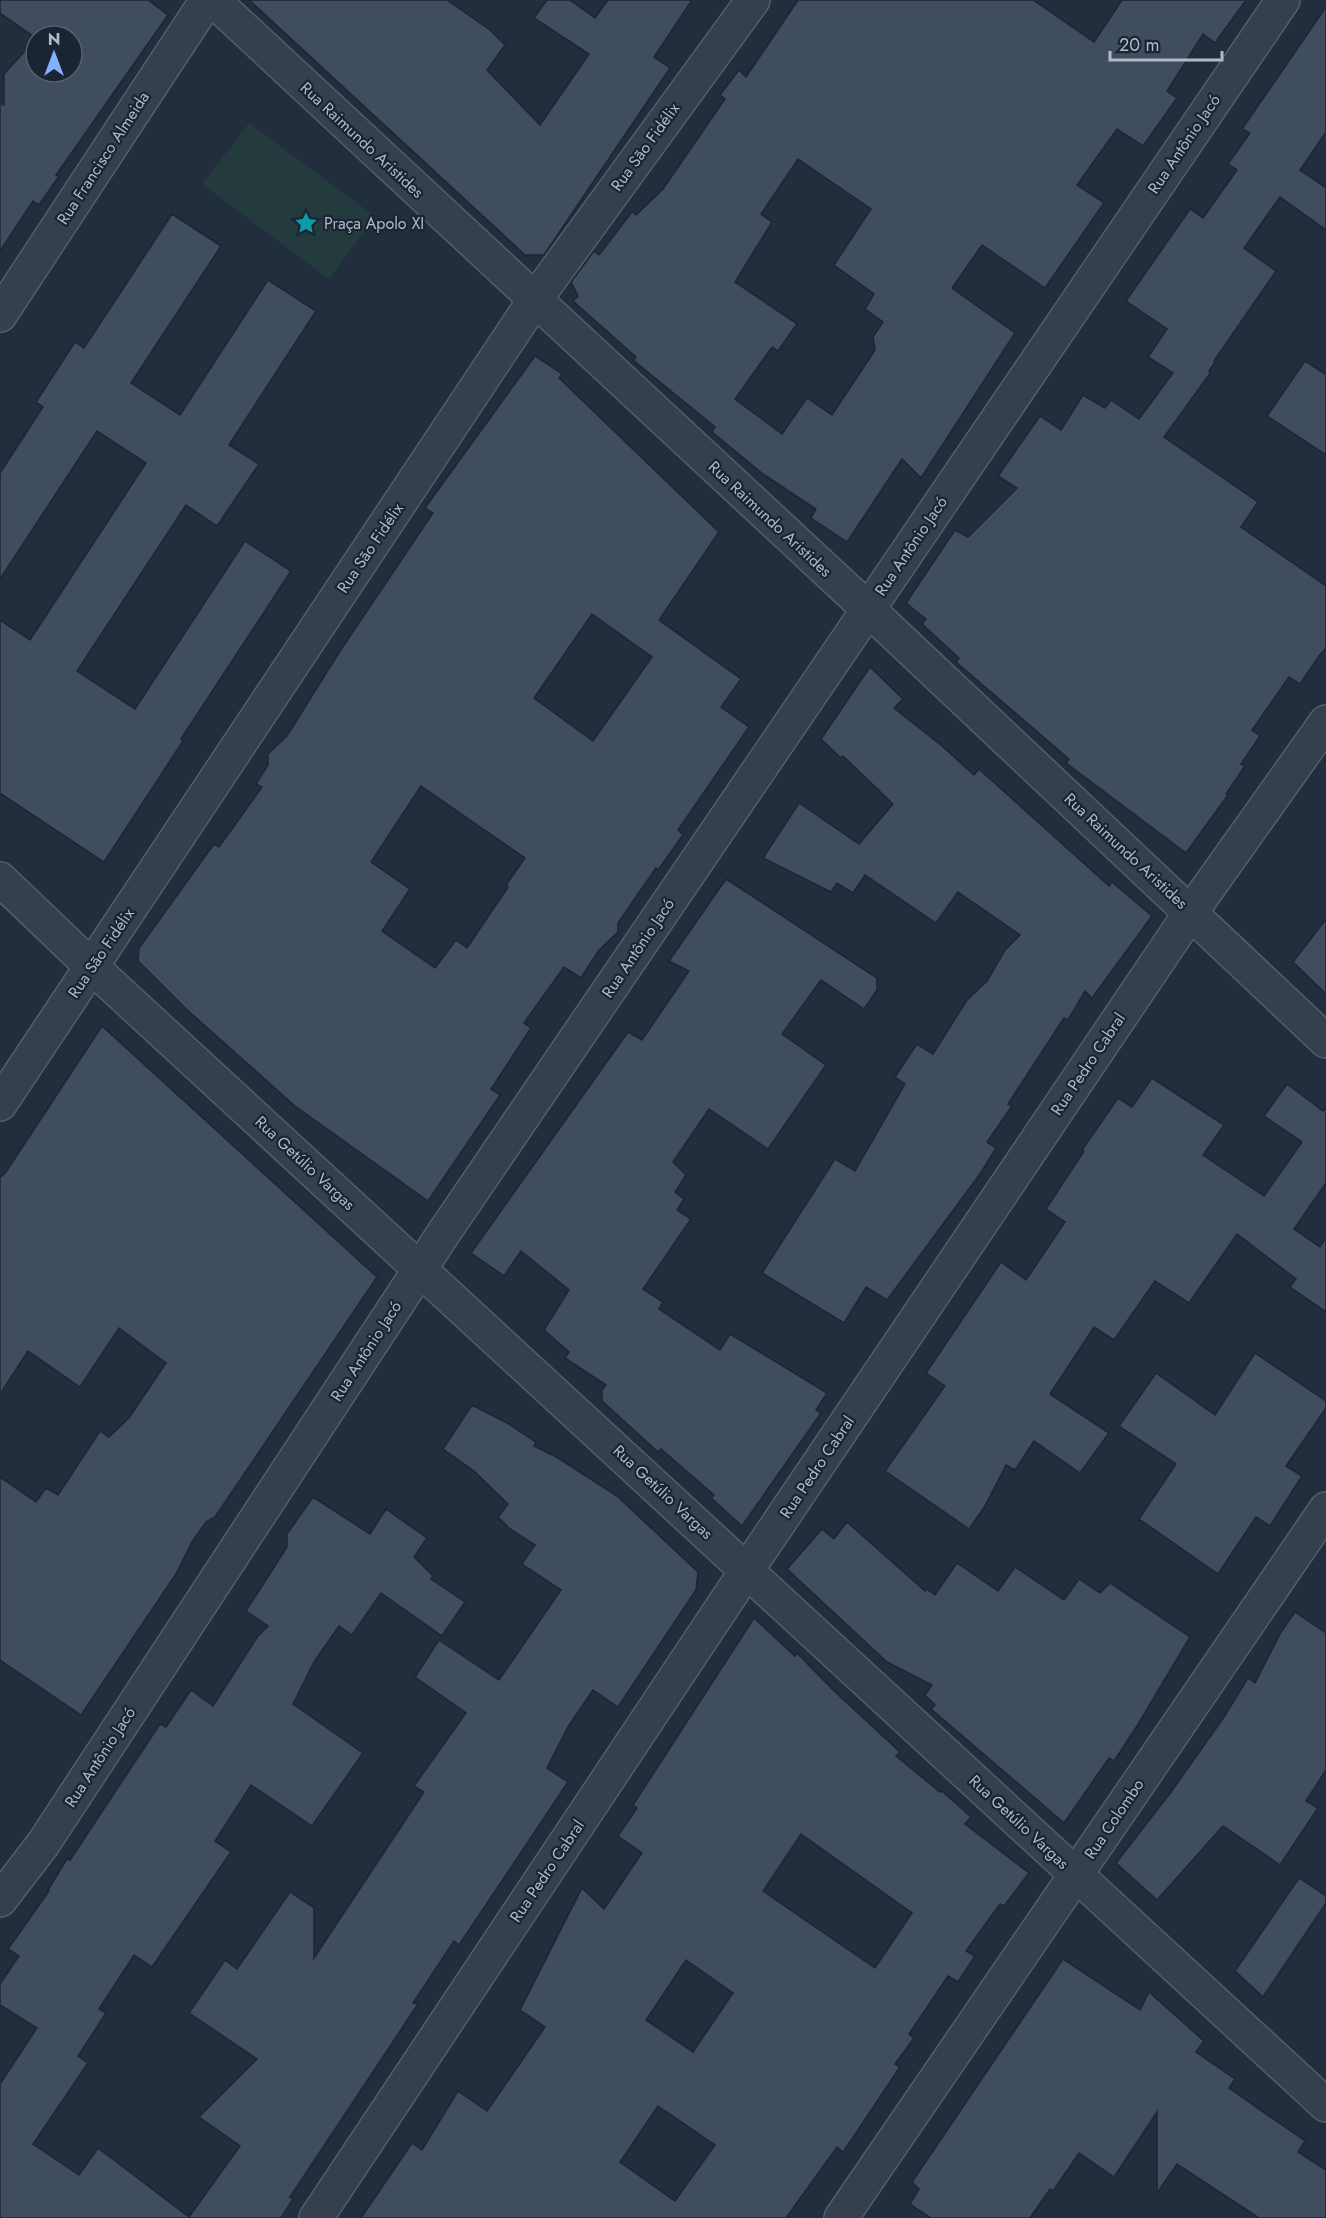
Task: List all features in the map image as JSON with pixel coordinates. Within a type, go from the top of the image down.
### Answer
[{"type":"street","name":"Rua Francisco Almeida","points":[[0,315],[207,0]]},
{"type":"street","name":"Rua Raimundo Aristides","points":[[213,0],[868,609],[1326,1041]]},
{"type":"street","name":"Rua São Fidélix","points":[[0,1104],[534,300],[753,0]]},
{"type":"street","name":"Rua Antônio Jacó","points":[[0,1900],[43,1844],[420,1269],[1282,0]]},
{"type":"street","name":"Rua Pedro Cabral","points":[[316,2218],[747,1570],[1191,912],[1326,722]]},
{"type":"street","name":"Rua Getúlio Vargas","points":[[0,879],[92,967],[1326,2105]]},
{"type":"street","name":"Rua Colombo","points":[[841,2218],[1326,1509]]},
{"type":"green space","points":[[249,123],[372,214],[369,217],[372,220],[329,279],[202,184]]},
{"type":"building","points":[[0,0],[148,0],[168,15],[56,175],[59,176],[39,205],[33,201],[0,251],[0,103],[4,105],[4,74],[24,52],[24,84],[84,84],[84,24],[24,24],[24,30],[0,13]]},
{"type":"building","points":[[249,0],[447,0],[490,30],[505,45],[487,70],[540,125],[589,54],[534,18],[547,0],[570,0],[595,18],[608,0],[692,0],[654,57],[670,68],[544,255],[525,255]]},
{"type":"building","points":[[798,0],[1033,0],[1094,42],[1122,0],[1246,0],[1215,43],[1203,34],[1167,91],[1177,98],[1143,146],[1117,129],[1077,185],[1104,203],[1045,288],[982,245],[952,288],[1015,333],[921,478],[902,459],[847,542],[811,518],[816,509],[763,474],[712,432],[715,427],[633,360],[636,357],[573,301],[578,296],[571,282],[594,251],[599,255],[632,212],[636,215],[663,189],[725,99],[720,95],[739,70],[746,77]],"holes":[[[798,159],[871,209],[834,265],[874,294],[865,309],[883,322],[873,337],[875,350],[832,415],[807,398],[782,434],[735,399],[772,347],[778,351],[797,324],[735,282],[772,222],[761,214]]]},
{"type":"building","points":[[1326,7],[1326,132],[1300,170],[1326,188],[1326,230],[1280,197],[1244,248],[1276,271],[1214,361],[1209,371],[1211,372],[1164,437],[1258,502],[1241,527],[1326,586],[1326,648],[1300,684],[1289,677],[1252,730],[1260,736],[1241,764],[1245,766],[1226,794],[1228,795],[1186,853],[1066,763],[1069,759],[956,662],[959,658],[922,624],[926,619],[906,603],[955,530],[968,537],[1017,488],[998,476],[1040,416],[1061,430],[1083,395],[1105,408],[1111,400],[1139,419],[1173,373],[1148,357],[1167,329],[1126,301],[1190,209],[1203,218],[1237,170],[1228,164],[1250,133],[1242,129]]},
{"type":"building","points":[[172,214],[221,246],[131,383],[180,415],[268,280],[316,311],[229,445],[259,464],[217,526],[186,505],[77,671],[135,709],[245,541],[291,571],[104,862],[0,793],[0,620],[30,640],[146,463],[97,431],[0,579],[0,473],[43,407],[36,402],[75,342],[84,348]]},
{"type":"building","points":[[535,356],[562,374],[559,378],[719,532],[659,620],[741,679],[721,707],[749,727],[678,830],[683,835],[658,870],[656,868],[618,923],[618,932],[599,950],[581,978],[564,967],[524,1023],[531,1028],[491,1089],[500,1095],[428,1201],[295,1106],[185,1008],[138,961],[139,948],[214,844],[219,847],[262,787],[256,784],[268,765],[268,754],[287,736],[340,651],[433,513],[425,508]],"holes":[[[592,614],[652,657],[593,741],[534,698]],[[421,786],[525,858],[467,948],[456,940],[435,968],[382,931],[410,889],[371,862]]]},
{"type":"building","points":[[1305,361],[1326,375],[1326,455],[1267,416]]},
{"type":"building","points":[[870,667],[903,699],[894,708],[974,775],[979,769],[1109,886],[1112,882],[1152,916],[1092,998],[1085,991],[1068,1020],[1064,1018],[1008,1104],[1012,1106],[987,1142],[996,1148],[980,1174],[887,1300],[866,1287],[844,1323],[762,1273],[835,1159],[855,1171],[905,1084],[895,1077],[917,1044],[933,1054],[967,1000],[987,981],[1005,950],[1020,935],[958,892],[936,923],[865,875],[853,893],[837,883],[831,892],[763,858],[799,803],[859,844],[893,804],[843,756],[841,758],[821,739]]},
{"type":"building","points":[[726,879],[877,978],[877,990],[864,1009],[821,980],[782,1034],[826,1065],[768,1149],[709,1109],[673,1162],[686,1175],[675,1192],[684,1199],[677,1210],[691,1219],[643,1289],[663,1302],[659,1309],[720,1350],[730,1334],[827,1393],[816,1410],[821,1413],[742,1526],[711,1498],[714,1495],[661,1449],[658,1452],[602,1401],[602,1390],[606,1385],[565,1358],[569,1352],[544,1330],[569,1290],[521,1251],[504,1276],[471,1253],[628,1032],[642,1040],[689,971],[669,961]]},
{"type":"building","points":[[1326,919],[1326,994],[1293,962]]},
{"type":"building","points":[[102,1026],[377,1277],[215,1517],[206,1522],[192,1542],[176,1574],[81,1715],[0,1660],[0,1477],[36,1502],[46,1488],[58,1495],[100,1431],[109,1437],[129,1418],[166,1363],[119,1328],[80,1387],[28,1351],[0,1394],[0,1178]]},
{"type":"building","points":[[1152,1078],[1224,1125],[1203,1155],[1264,1196],[1302,1142],[1264,1116],[1287,1084],[1323,1111],[1326,1108],[1326,1183],[1294,1229],[1320,1247],[1326,1238],[1326,1312],[1290,1287],[1296,1279],[1237,1234],[1189,1303],[1155,1281],[1114,1340],[1094,1327],[1050,1394],[1109,1433],[1080,1473],[1034,1441],[1015,1470],[1006,1465],[985,1506],[969,1529],[885,1471],[945,1386],[926,1373],[1001,1262],[1026,1280],[1065,1222],[1046,1209],[1084,1151],[1082,1150],[1118,1098],[1132,1107]]},
{"type":"building","points":[[1255,1353],[1326,1401],[1326,1408],[1286,1466],[1302,1476],[1270,1526],[1256,1517],[1218,1574],[1139,1519],[1176,1464],[1119,1426],[1156,1373],[1215,1415]]},
{"type":"building","points":[[472,1405],[507,1423],[536,1442],[534,1446],[558,1458],[617,1496],[698,1572],[696,1590],[618,1707],[593,1690],[568,1727],[547,1768],[568,1782],[459,1945],[454,1941],[413,2003],[418,2004],[290,2197],[293,2199],[281,2218],[0,2218],[0,2084],[37,2028],[0,2005],[0,1984],[19,1956],[8,1949],[160,1724],[166,1727],[191,1690],[213,1706],[258,1636],[268,1626],[246,1611],[287,1547],[287,1534],[313,1497],[370,1534],[386,1509],[427,1538],[414,1557],[433,1576],[431,1579],[465,1602],[442,1636],[381,1593],[352,1635],[339,1626],[314,1662],[293,1704],[363,1753],[312,1826],[251,1785],[215,1841],[231,1852],[152,1967],[134,1955],[99,2009],[106,2013],[78,2056],[88,2063],[33,2144],[79,2175],[98,2148],[189,2217],[240,2146],[199,2117],[257,2059],[189,2013],[225,1960],[237,1969],[290,1892],[314,1908],[314,1958],[424,1792],[414,1786],[466,1713],[415,1677],[439,1640],[499,1680],[561,1590],[522,1564],[535,1545],[510,1529],[498,1517],[508,1504],[474,1471],[443,1449]]},
{"type":"building","points":[[847,1522],[925,1591],[927,1589],[935,1595],[957,1563],[998,1591],[1015,1567],[1064,1600],[1079,1579],[1100,1593],[1110,1583],[1190,1637],[1114,1761],[1109,1758],[1064,1823],[931,1709],[935,1705],[925,1695],[932,1685],[887,1662],[787,1569],[822,1529],[834,1539]]},
{"type":"building","points":[[1295,1612],[1326,1633],[1326,1770],[1306,1801],[1318,1808],[1280,1865],[1223,1826],[1157,1900],[1116,1863],[1171,1792],[1224,1717],[1248,1678],[1255,1683],[1281,1632]]},
{"type":"building","points":[[754,1618],[795,1656],[797,1653],[900,1752],[896,1756],[940,1792],[942,1791],[971,1817],[965,1824],[1029,1873],[1004,1906],[1000,1904],[966,1951],[975,1956],[958,1982],[948,1976],[909,2034],[914,2038],[895,2064],[900,2067],[843,2152],[837,2147],[786,2218],[361,2218],[412,2143],[422,2150],[458,2091],[487,2111],[545,2027],[520,2010],[582,1888],[604,1909],[642,1853],[618,1836],[637,1808],[633,1805]],"holes":[[[801,1834],[912,1913],[875,1968],[763,1891]],[[686,1960],[733,1993],[693,2052],[646,2020]],[[658,2106],[715,2145],[675,2201],[620,2162]]]},
{"type":"building","points":[[1299,1878],[1326,1896],[1326,1903],[1263,1997],[1235,1971]]},
{"type":"building","points":[[1063,1959],[1140,2010],[1149,1992],[1204,2041],[1196,2052],[1235,2079],[1229,2088],[1305,2141],[1298,2152],[1326,2170],[1326,2218],[1259,2218],[1177,2164],[1157,2193],[1157,2112],[1114,2177],[1079,2153],[1053,2191],[1050,2189],[1030,2218],[931,2218],[910,2204],[919,2189],[912,2182]]},
{"type":"place","name":"Praça Apolo XI","points":[[306,223]]}]
